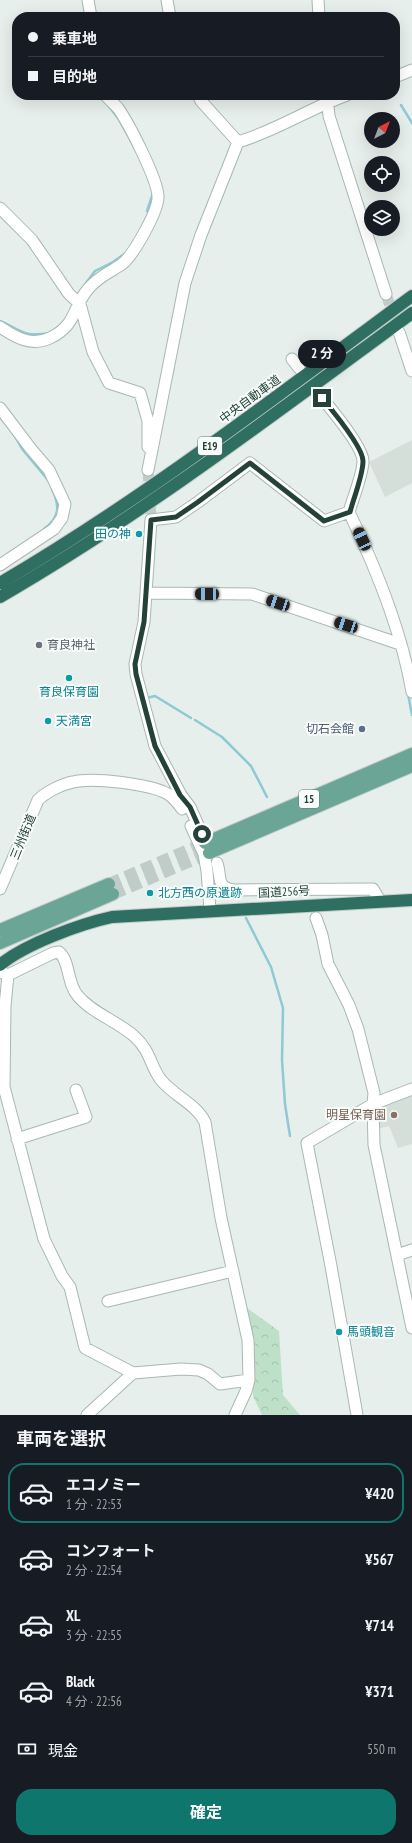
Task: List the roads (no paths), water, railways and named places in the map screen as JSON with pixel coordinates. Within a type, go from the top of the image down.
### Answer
[{"type":"highway","name":"中央自動車道","points":[[0,583],[54,550],[163,479],[412,296]]},
{"type":"highway","name":"E19","points":[[0,597],[47,570],[122,522],[218,456],[412,313]]},
{"type":"highway","name":"国道256号","points":[[0,964],[18,952],[86,923],[112,917],[210,910],[412,900]]},
{"type":"main road","name":"15","points":[[206,843],[412,754]]},
{"type":"main road","name":"15","points":[[206,843],[412,766]]},
{"type":"main road","points":[[0,930],[111,889],[0,943]]},
{"type":"street","points":[[88,0],[90,12]]},
{"type":"street","points":[[168,0],[169,12]]},
{"type":"street","points":[[318,0],[319,12]]},
{"type":"street","points":[[400,75],[412,70]]},
{"type":"street","points":[[0,327],[15,338],[24,341],[49,339],[66,328],[87,290],[100,276],[123,264],[137,248],[157,204],[158,196],[155,182],[143,155],[118,109],[110,100]]},
{"type":"street","points":[[200,100],[238,142]]},
{"type":"street","points":[[238,142],[252,138],[325,100]]},
{"type":"street","points":[[327,100],[329,116],[386,294]]},
{"type":"street","points":[[0,208],[32,240],[69,294],[80,304],[93,352],[109,383],[140,393],[148,421],[148,470],[185,283],[201,235],[238,142]]},
{"type":"street","points":[[399,332],[412,370]]},
{"type":"street","points":[[292,359],[299,368]]},
{"type":"street","points":[[322,398],[357,444],[363,456],[362,468],[350,512],[390,609],[412,692]]},
{"type":"street","points":[[0,408],[49,470],[65,504],[62,518],[54,529],[0,565]]},
{"type":"street","points":[[206,843],[190,807],[180,795],[155,746],[136,674],[135,664],[144,622],[147,593],[151,520],[176,517],[250,463],[324,521],[350,512]]},
{"type":"street","points":[[147,593],[252,594],[400,644]]},
{"type":"street","name":"三州街道","points":[[0,889],[10,869],[35,806],[43,795],[73,782],[88,780],[128,783],[160,790],[168,794],[178,803],[187,816],[204,854],[208,871],[210,910]]},
{"type":"street","points":[[217,863],[219,880],[227,889],[373,889],[380,902]]},
{"type":"street","points":[[316,918],[322,936],[328,964],[349,1005],[358,1029],[374,1093],[374,1145],[412,1328]]},
{"type":"street","points":[[235,1415],[246,1391],[249,1380],[248,1340],[221,1218],[205,1122],[201,1114],[161,1080],[145,1047],[134,1036],[87,1004],[77,995],[68,976],[65,958],[59,952],[53,953],[4,974],[4,1087],[44,1239],[62,1276],[70,1287],[84,1348],[133,1372],[181,1369],[199,1370],[208,1374],[220,1384],[249,1380]]},
{"type":"street","points":[[357,1415],[331,1266],[307,1143],[312,1138],[340,1125],[373,1104],[412,1089]]},
{"type":"street","points":[[17,1139],[86,1117],[76,1090]]},
{"type":"street","points":[[397,1255],[412,1250]]},
{"type":"street","points":[[108,1301],[233,1271]]},
{"type":"street","points":[[87,1415],[133,1372]]},
{"type":"waterway","points":[[108,105],[118,118],[131,141]]},
{"type":"waterway","points":[[401,105],[412,123]]},
{"type":"waterway","points":[[147,211],[153,193]]},
{"type":"waterway","points":[[86,283],[95,271],[113,262],[127,252]]},
{"type":"waterway","points":[[0,321],[28,334],[50,333]]},
{"type":"waterway","points":[[0,417],[5,423]]},
{"type":"waterway","points":[[13,433],[23,450],[48,480]]},
{"type":"waterway","points":[[44,529],[56,516],[57,506],[52,489]]},
{"type":"waterway","points":[[408,694],[412,715]]},
{"type":"waterway","points":[[147,698],[155,696],[191,718]]},
{"type":"waterway","points":[[195,720],[222,737],[251,766],[267,797]]},
{"type":"waterway","points":[[246,918],[271,967],[283,1008],[282,1060],[285,1104],[290,1136]]},
{"type":"tunnel","points":[[386,294],[399,332]]},
{"type":"tunnel","points":[[299,369],[322,398]]},
{"type":"tunnel","points":[[148,470],[151,520]]},
{"type":"tunnel","points":[[109,884],[205,843]]},
{"type":"tunnel","points":[[113,894],[209,853]]},
{"type":"place","name":"田の神","points":[[139,534]]},
{"type":"place","name":"育良神社","points":[[39,645]]},
{"type":"place","name":"育良保育園","points":[[69,678]]},
{"type":"place","name":"天満宮","points":[[48,721]]},
{"type":"place","name":"切石会館","points":[[362,729]]},
{"type":"place","name":"北方西の原遺跡","points":[[150,893]]},
{"type":"place","name":"明星保育園","points":[[394,1115]]},
{"type":"place","name":"馬頭観音","points":[[339,1332]]}]
